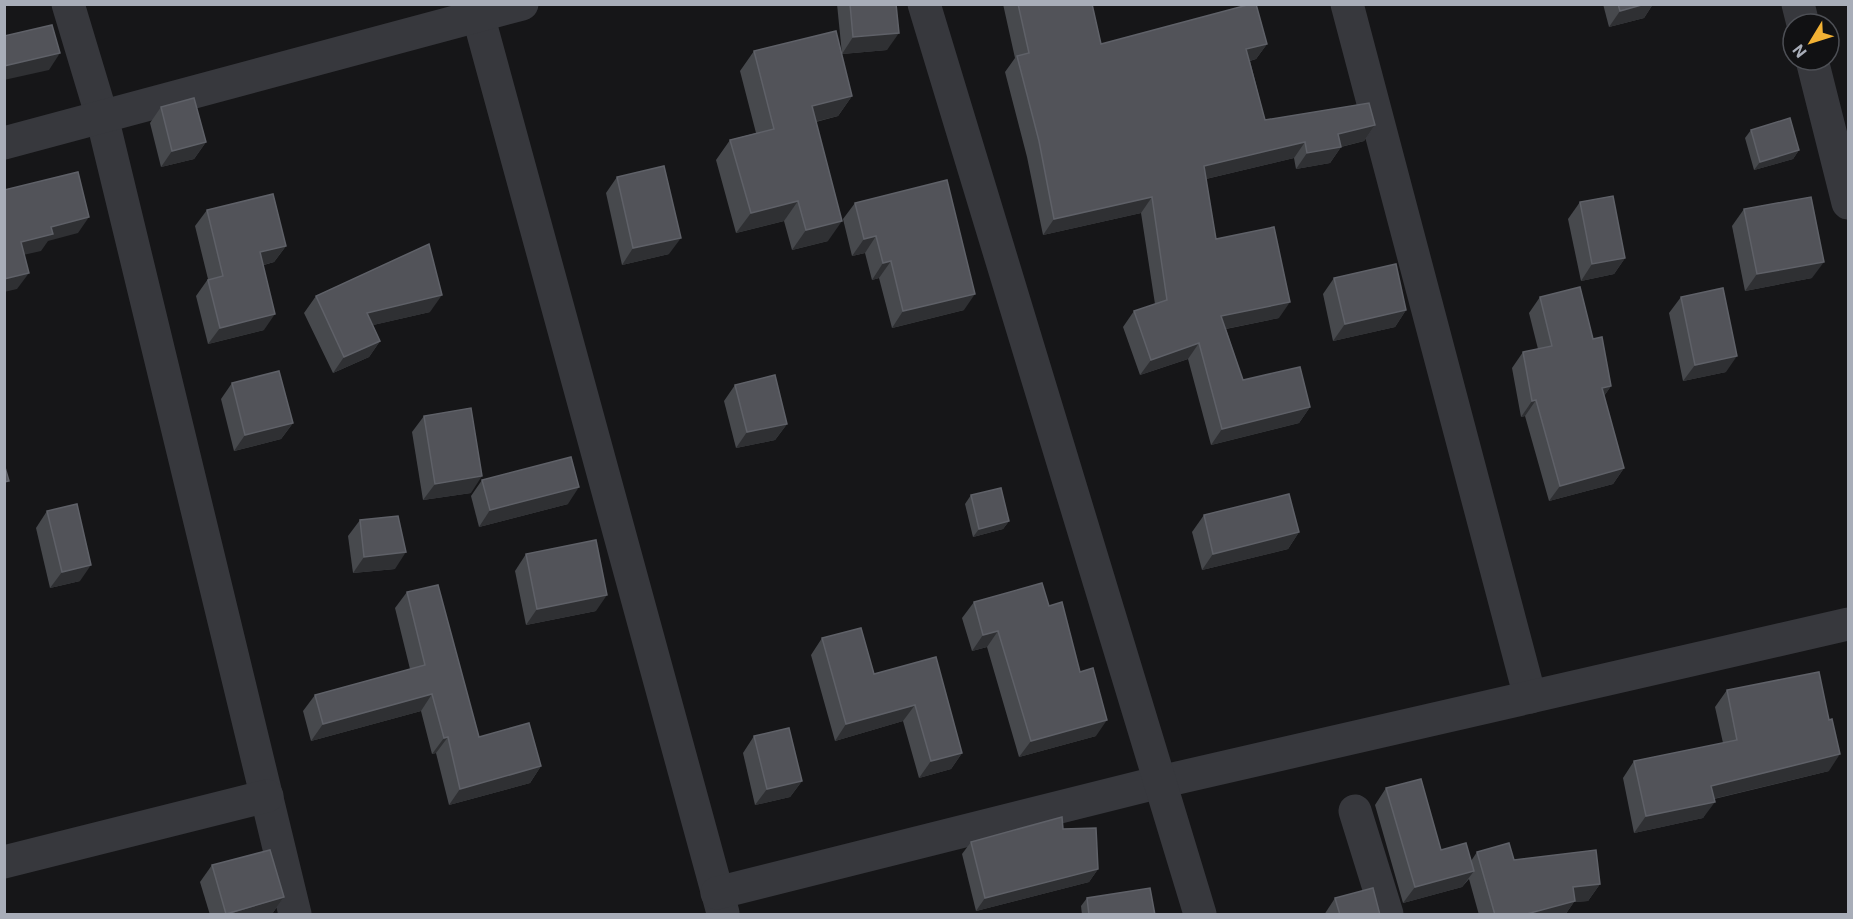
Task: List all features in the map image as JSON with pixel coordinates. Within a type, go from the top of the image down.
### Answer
[{"type":"street","points":[[68,4],[102,117],[296,915]]},
{"type":"street","points":[[4,143],[476,10],[522,4]]},
{"type":"street","points":[[924,4],[1200,915]]},
{"type":"street","points":[[1347,4],[1530,697]]},
{"type":"street","points":[[476,10],[720,904],[1160,782],[1848,624]]},
{"type":"street","points":[[1815,72],[1848,203]]},
{"type":"street","points":[[4,862],[267,796]]},
{"type":"street","points":[[1355,811],[1387,915]]},
{"type":"building","points":[[850,4],[896,4],[899,33],[853,37]]},
{"type":"building","points":[[1018,4],[1092,4],[1101,44],[1256,4],[1267,44],[1246,49],[1265,120],[1369,103],[1375,125],[1338,134],[1341,147],[1307,153],[1305,142],[1204,166],[1216,239],[1274,227],[1290,302],[1221,316],[1243,380],[1300,367],[1310,407],[1222,429],[1199,343],[1151,360],[1134,311],[1167,300],[1152,197],[1054,219],[1039,141],[1017,56],[1029,53]]},
{"type":"building","points":[[1618,4],[1645,4],[1620,11]]},
{"type":"building","points":[[52,25],[60,53],[4,66],[4,36]]},
{"type":"building","points":[[836,31],[852,96],[812,106],[842,221],[806,230],[798,201],[751,213],[730,140],[774,129],[754,51]]},
{"type":"building","points":[[194,98],[206,142],[172,151],[161,107]]},
{"type":"building","points":[[1790,118],[1799,150],[1760,162],[1751,130]]},
{"type":"building","points":[[664,166],[681,238],[633,248],[617,177]]},
{"type":"building","points":[[78,172],[89,217],[51,227],[53,234],[21,242],[29,273],[4,279],[4,190]]},
{"type":"building","points":[[947,180],[975,294],[903,311],[891,261],[883,263],[876,236],[864,239],[855,203]]},
{"type":"building","points":[[273,194],[286,246],[260,252],[275,314],[220,328],[208,280],[223,276],[207,210]]},
{"type":"building","points":[[1613,196],[1625,258],[1592,264],[1580,202]]},
{"type":"building","points":[[1811,197],[1824,262],[1757,274],[1744,209]]},
{"type":"building","points":[[429,244],[442,295],[367,313],[380,341],[344,357],[316,296]]},
{"type":"building","points":[[1396,264],[1406,310],[1345,324],[1334,278]]},
{"type":"building","points":[[1580,287],[1593,339],[1602,337],[1611,386],[1602,388],[1624,468],[1560,486],[1536,400],[1532,401],[1523,352],[1552,346],[1540,297]]},
{"type":"building","points":[[1723,288],[1737,356],[1695,365],[1681,297]]},
{"type":"building","points":[[279,371],[293,423],[245,435],[232,383]]},
{"type":"building","points":[[775,375],[787,424],[747,432],[735,385]]},
{"type":"building","points":[[471,408],[482,476],[435,484],[424,416]]},
{"type":"building","points":[[571,457],[579,487],[490,510],[482,480]]},
{"type":"building","points":[[4,464],[9,481],[4,482]]},
{"type":"building","points":[[1001,488],[1009,521],[979,529],[971,495]]},
{"type":"building","points":[[1289,494],[1299,532],[1213,554],[1204,515]]},
{"type":"building","points":[[77,504],[91,565],[62,572],[47,511]]},
{"type":"building","points":[[398,516],[406,552],[364,557],[360,520]]},
{"type":"building","points":[[596,540],[607,595],[537,609],[526,554]]},
{"type":"building","points":[[1042,583],[1049,606],[1062,602],[1080,672],[1093,668],[1107,720],[1031,741],[998,631],[983,635],[974,602]]},
{"type":"building","points":[[438,585],[479,737],[529,723],[541,766],[460,789],[448,737],[444,738],[432,694],[323,724],[315,695],[425,665],[407,592]]},
{"type":"building","points":[[861,628],[874,674],[936,657],[962,753],[931,761],[915,705],[846,724],[822,638]]},
{"type":"building","points":[[1819,672],[1829,720],[1832,719],[1840,754],[1711,786],[1715,802],[1646,816],[1634,761],[1737,740],[1727,690]]},
{"type":"building","points":[[789,728],[802,781],[767,789],[754,736]]},
{"type":"building","points":[[1421,779],[1441,850],[1466,843],[1474,871],[1415,887],[1386,788]]},
{"type":"building","points":[[1062,817],[1063,829],[1096,828],[1098,869],[985,898],[971,842]]},
{"type":"building","points":[[1509,843],[1514,860],[1596,850],[1600,884],[1573,887],[1575,901],[1523,915],[1495,915],[1477,852]]},
{"type":"building","points":[[270,850],[284,897],[226,914],[212,865]]},
{"type":"building","points":[[1150,888],[1155,915],[1089,915],[1087,898]]},
{"type":"building","points":[[1373,888],[1380,915],[1340,915],[1335,898]]}]
